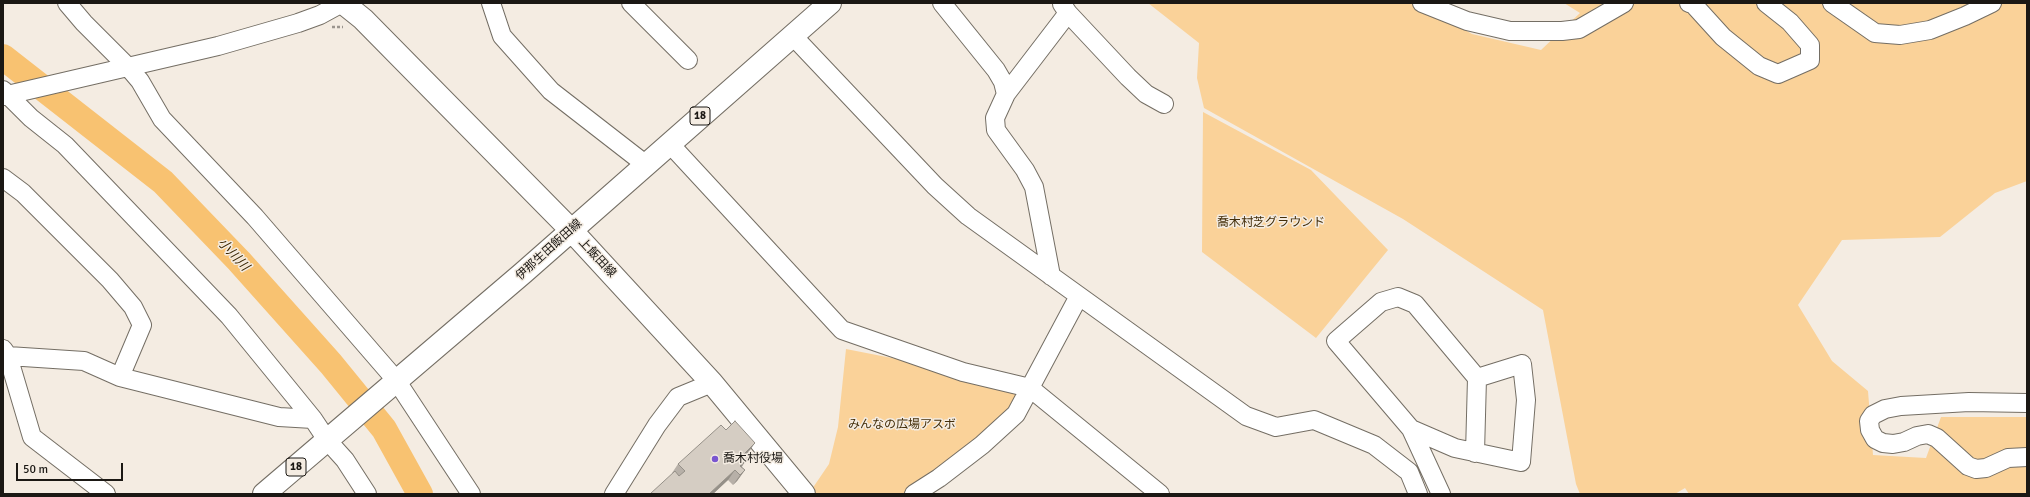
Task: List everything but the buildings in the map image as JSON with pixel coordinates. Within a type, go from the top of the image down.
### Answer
[{"type":"main road","name":"上飯田線","points":[[342,3],[363,19],[571,230],[712,383],[804,494]]},
{"type":"main road","name":"伊那生田飯田線","points":[[264,494],[332,441],[394,382],[571,230],[644,164],[830,3]]},
{"type":"street","points":[[67,3],[126,68],[140,81],[162,119],[255,217],[394,382],[471,494]]},
{"type":"street","points":[[6,94],[126,68],[272,32],[320,15],[342,3]]},
{"type":"street","points":[[491,3],[502,36],[551,90],[644,164]]},
{"type":"street","points":[[631,3],[688,60]]},
{"type":"street","points":[[942,3],[996,70],[1003,82],[1006,94]]},
{"type":"street","points":[[1422,3],[1467,21],[1510,31],[1562,31],[1579,28],[1624,3]]},
{"type":"street","points":[[1689,3],[1693,4],[1723,37],[1759,66],[1778,74],[1810,60],[1810,45],[1790,22],[1766,3]]},
{"type":"street","points":[[1832,3],[1875,32],[1900,35],[1930,30],[1966,16],[1992,3]]},
{"type":"street","points":[[1051,276],[1034,187],[1025,170],[996,130],[994,118],[1006,94],[1065,8],[1128,77],[1146,94],[1164,104]]},
{"type":"street","points":[[792,35],[934,186],[968,216],[1246,416],[1276,427],[1314,420],[1374,445],[1408,472],[1414,494]]},
{"type":"street","points":[[6,94],[65,145],[229,316],[332,441],[346,460],[366,494]]},
{"type":"street","points":[[669,143],[842,330],[963,372],[1030,388],[1160,494]]},
{"type":"street","points":[[3,178],[23,193],[105,275],[133,307],[142,326],[120,377]]},
{"type":"street","points":[[914,494],[939,478],[982,445],[1016,414],[1079,296]]},
{"type":"street","points":[[1441,494],[1411,429],[1336,341],[1381,302],[1398,297],[1416,304],[1477,378],[1475,453]]},
{"type":"street","points":[[106,494],[32,437],[5,352],[84,361],[120,377],[279,417],[313,419]]},
{"type":"street","points":[[1411,429],[1455,448],[1521,462],[1526,400],[1522,364],[1477,378]]},
{"type":"street","points":[[614,494],[657,425],[678,397],[712,383]]},
{"type":"street","points":[[2027,403],[1969,402],[1901,406],[1885,408],[1873,415],[1869,421],[1870,430],[1875,439],[1883,443],[1893,444],[1928,434],[1937,438],[1968,466],[1976,469],[1986,468],[2008,458],[2027,457]]},
{"type":"path","points":[[330,27],[349,27]]},
{"type":"green space","points":[[1148,3],[1418,3],[1472,34],[1541,50],[1580,13],[1564,3],[2027,3],[2027,181],[1995,193],[1940,237],[1842,240],[1798,305],[1832,361],[1868,391],[1873,455],[1926,458],[1941,417],[2027,417],[2027,494],[1689,494],[1685,488],[1675,494],[1580,494],[1576,484],[1543,310],[1403,219],[1204,108],[1197,78],[1199,43]]},
{"type":"green space","name":"喬木村芝グラウンド","points":[[1203,112],[1311,170],[1388,250],[1316,338],[1202,252]]},
{"type":"green space","name":"みんなの広場アスボ","points":[[846,349],[963,372],[1026,389],[1014,416],[911,494],[811,494],[810,492],[829,464],[838,427]]},
{"type":"waterway","name":"小川川","points":[[3,57],[163,182],[239,261],[331,364],[384,429],[420,494]]},
{"type":"place","name":"喬木村役場","points":[[715,459]]}]
